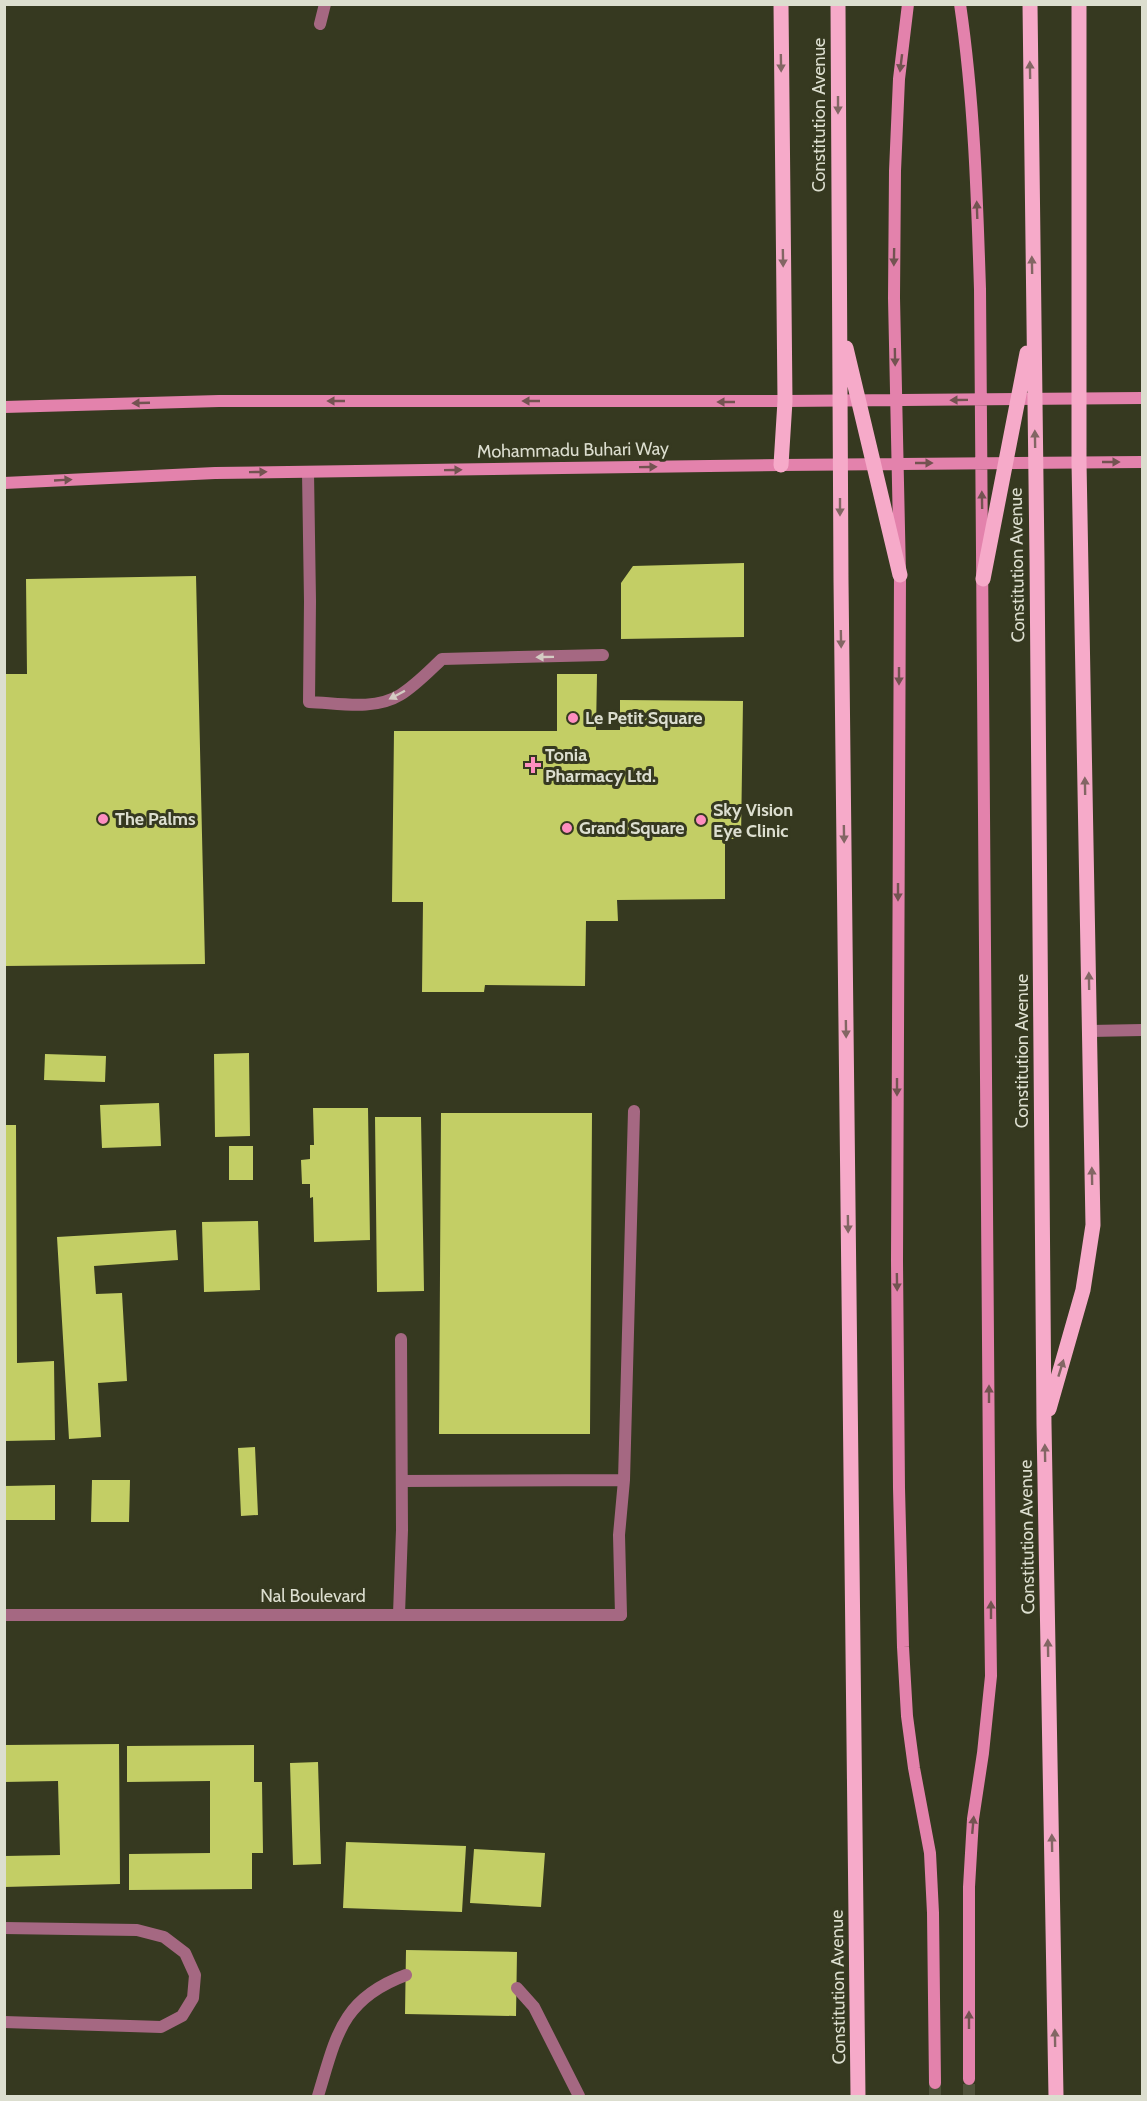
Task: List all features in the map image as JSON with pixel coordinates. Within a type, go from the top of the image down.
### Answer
[{"type":"main road","points":[[780,4],[785,401],[782,465]]},
{"type":"main road","name":"Constitution Avenue","points":[[838,4],[841,580],[858,2097]]},
{"type":"main road","points":[[908,4],[899,79],[894,298],[900,575],[897,1261],[903,1647],[907,1716],[930,1853],[935,2083]]},
{"type":"main road","name":"Constitution Avenue","points":[[960,4],[969,64],[980,290],[991,1676],[973,1819],[969,1887],[969,2079]]},
{"type":"main road","name":"Constitution Avenue","points":[[1030,4],[1044,1424],[1056,2097]]},
{"type":"main road","points":[[1044,1424],[1083,1290],[1093,1226],[1079,462],[1081,398],[1079,4]]},
{"type":"main road","points":[[839,322],[900,575]]},
{"type":"main road","points":[[983,579],[1033,323]]},
{"type":"main road","points":[[4,407],[219,401],[785,401],[1143,398]]},
{"type":"main road","name":"Mohammadu Buhari Way","points":[[4,483],[215,473],[1143,462]]},
{"type":"street","points":[[320,24],[325,4]]},
{"type":"street","points":[[308,472],[309,702],[363,705],[381,703],[398,696],[412,686],[442,659],[603,655]]},
{"type":"street","points":[[1090,1031],[1143,1030]]},
{"type":"street","points":[[402,1481],[624,1480],[634,1111]]},
{"type":"street","points":[[399,1614],[402,1481],[401,1339]]},
{"type":"street","name":"Nal Boulevard","points":[[4,1615],[621,1615],[619,1535],[624,1480]]},
{"type":"street","points":[[4,1928],[137,1930],[164,1937],[185,1953],[195,1975],[193,1998],[183,2016],[160,2027],[4,2022]]},
{"type":"street","points":[[318,2097],[335,2039],[345,2018],[357,2004],[385,1983],[406,1975]]},
{"type":"street","points":[[517,1988],[538,2015],[579,2097]]},
{"type":"building","points":[[744,563],[744,637],[621,639],[621,583],[633,566]]},
{"type":"building","name":"The Palms","points":[[196,576],[205,964],[4,966],[4,674],[27,674],[26,579]]},
{"type":"building","name":"Grand Square","points":[[557,674],[597,674],[596,730],[620,730],[620,700],[743,701],[741,839],[725,839],[725,899],[617,900],[618,921],[586,921],[585,986],[485,985],[484,992],[422,992],[423,902],[392,902],[394,731],[557,731]]},
{"type":"building","points":[[249,1053],[250,1136],[215,1137],[214,1054]]},
{"type":"building","points":[[45,1054],[106,1056],[105,1082],[44,1080]]},
{"type":"building","points":[[159,1103],[161,1146],[102,1148],[100,1105]]},
{"type":"building","points":[[313,1108],[368,1108],[370,1240],[314,1242],[313,1197],[310,1198],[310,1184],[302,1184],[301,1160],[310,1159],[310,1145],[314,1145]]},
{"type":"building","points":[[441,1113],[592,1113],[590,1434],[439,1434]]},
{"type":"building","points":[[375,1117],[421,1117],[424,1291],[377,1292]]},
{"type":"building","points":[[4,1125],[16,1125],[17,1363],[54,1361],[55,1440],[4,1441]]},
{"type":"building","points":[[229,1146],[253,1146],[253,1180],[229,1180]]},
{"type":"building","points":[[258,1221],[260,1290],[204,1292],[202,1222]]},
{"type":"building","points":[[176,1230],[178,1260],[94,1266],[96,1294],[122,1293],[127,1381],[98,1383],[101,1437],[69,1439],[57,1237]]},
{"type":"building","points":[[255,1447],[258,1515],[241,1516],[238,1448]]},
{"type":"building","points":[[92,1480],[130,1480],[129,1522],[91,1522]]},
{"type":"building","points":[[55,1485],[55,1520],[4,1520],[4,1486]]},
{"type":"building","points":[[119,1744],[120,1884],[4,1887],[4,1856],[60,1855],[58,1781],[4,1782],[4,1745]]},
{"type":"building","points":[[254,1745],[254,1782],[262,1782],[263,1853],[252,1853],[252,1889],[129,1890],[129,1854],[210,1853],[210,1781],[127,1782],[127,1746]]},
{"type":"building","points":[[318,1762],[321,1864],[293,1865],[290,1763]]},
{"type":"building","points":[[346,1842],[466,1846],[462,1912],[343,1908]]},
{"type":"building","points":[[474,1849],[545,1853],[541,1907],[470,1903]]},
{"type":"building","points":[[406,1950],[517,1952],[516,2016],[405,2014]]},
{"type":"tunnel","points":[[969,2079],[969,2096]]},
{"type":"tunnel","points":[[935,2083],[935,2096]]},
{"type":"place","name":"Le Petit Square","points":[[573,718]]},
{"type":"place","name":"Tonia Pharmacy Ltd.","points":[[533,765]]},
{"type":"place","name":"The Palms","points":[[103,819]]},
{"type":"place","name":"Sky Vision Eye Clinic","points":[[701,820]]},
{"type":"place","name":"Grand Square","points":[[567,828]]}]
